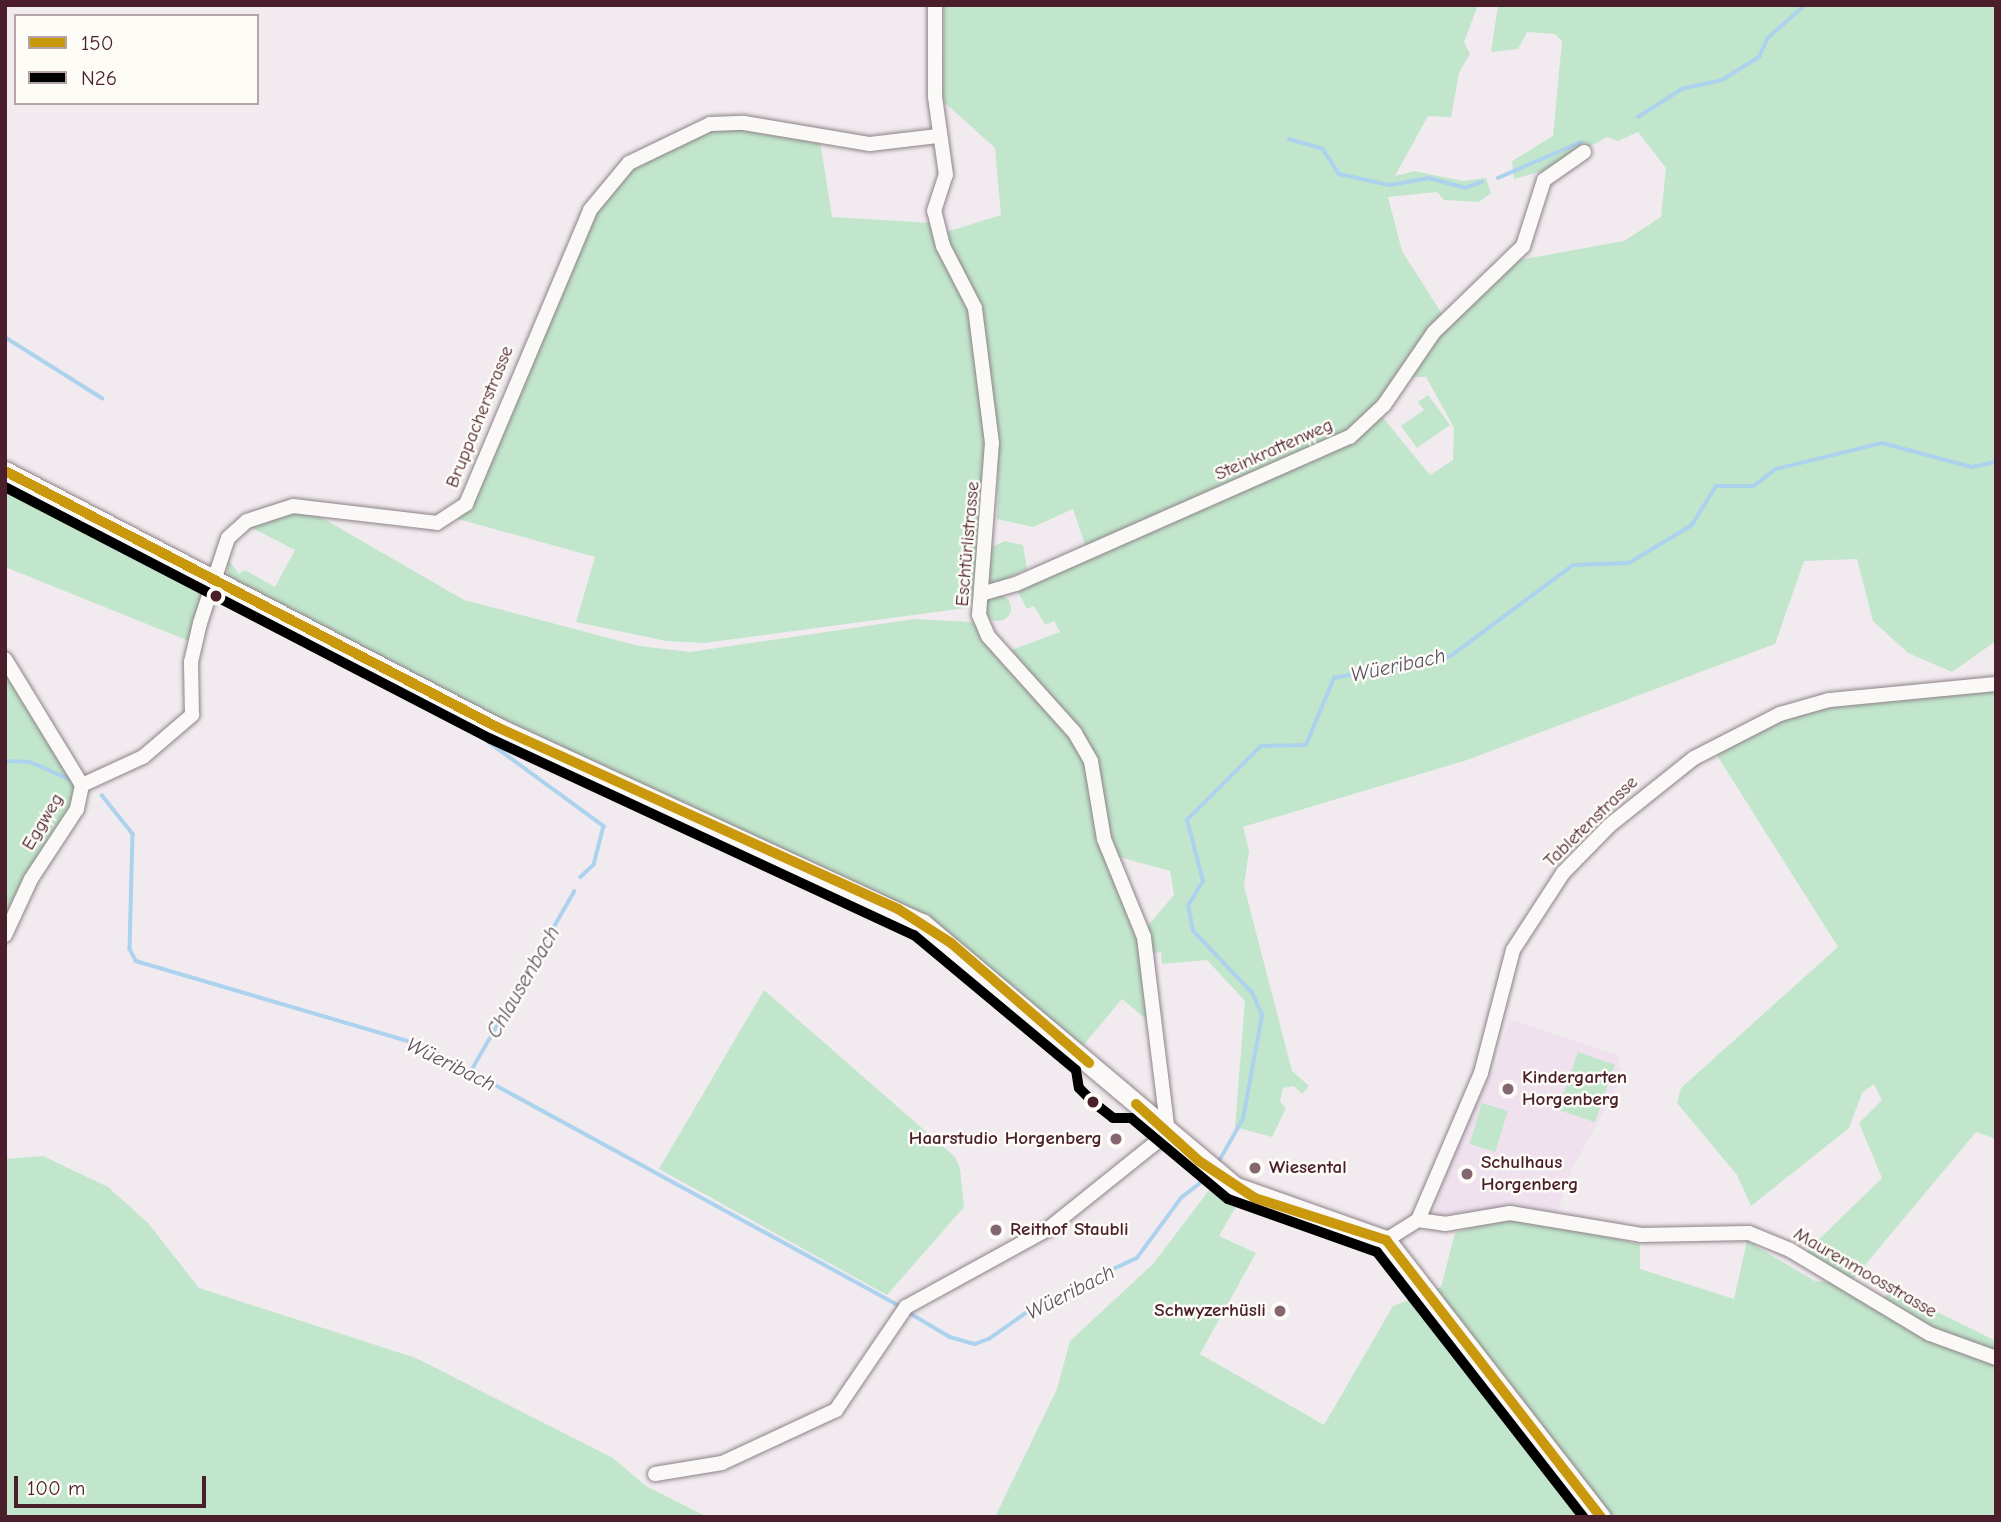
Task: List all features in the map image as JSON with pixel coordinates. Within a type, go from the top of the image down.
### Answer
[{"type":"street","name":"Eschtürlistrasse","points":[[935,5],[938,136],[946,175],[934,211],[943,246],[975,308],[992,443],[992,508],[981,594],[988,636],[1075,733],[1091,761],[1100,825],[1144,937],[1168,1133]]},
{"type":"street","name":"Bruppacherstrasse","points":[[82,785],[143,757],[192,715],[193,649],[228,538],[247,521],[277,508],[422,524],[461,509],[590,210],[629,163],[710,124],[744,123],[870,144],[938,136]]},
{"type":"street","name":"Steinkrattenweg","points":[[981,594],[1016,584],[1350,437],[1384,405],[1434,332],[1523,246],[1544,180],[1584,152]]},
{"type":"street","points":[[5,471],[497,727],[910,916],[991,977],[1168,1133],[1255,1198],[1386,1240],[1601,1517]]},
{"type":"street","name":"Eggweg","points":[[5,659],[82,785],[76,809],[31,878],[5,935]]},
{"type":"street","name":"Tabletenstrasse","points":[[1418,1220],[1447,1140],[1480,1073],[1513,950],[1563,873],[1610,825],[1694,758],[1780,714],[1829,700],[1996,684]]},
{"type":"street","points":[[655,1474],[722,1463],[836,1410],[912,1302],[1048,1229],[1168,1133]]},
{"type":"street","name":"Maurenmoosstrasse","points":[[1418,1220],[1445,1224],[1510,1213],[1641,1235],[1749,1233],[1790,1250],[1930,1334],[1996,1358]]},
{"type":"street","points":[[1386,1240],[1418,1220]]},
{"type":"shaded area","points":[[1509,1019],[1617,1055],[1623,1077],[1571,1171],[1558,1212],[1516,1205],[1433,1217],[1458,1133],[1495,1069]]},
{"type":"green space","points":[[944,5],[1478,5],[1464,42],[1470,54],[1459,73],[1451,117],[1428,116],[1395,176],[1414,171],[1463,181],[1486,178],[1491,193],[1479,202],[1444,200],[1437,192],[1388,197],[1402,251],[1449,325],[1508,262],[1624,241],[1661,217],[1666,168],[1638,132],[1618,141],[1607,137],[1550,169],[1514,179],[1512,161],[1553,136],[1562,41],[1555,34],[1527,32],[1518,49],[1491,52],[1498,5],[1996,5],[1996,641],[1952,672],[1908,653],[1873,621],[1857,559],[1804,561],[1775,644],[1467,760],[1243,827],[1249,851],[1244,886],[1292,1071],[1309,1086],[1302,1094],[1294,1086],[1283,1088],[1280,1102],[1286,1108],[1272,1137],[1235,1127],[1245,1001],[1207,960],[1162,964],[1161,952],[1152,953],[1146,928],[1174,895],[1170,871],[1116,856],[1087,740],[1011,650],[1060,632],[1054,621],[1045,625],[1034,606],[1027,609],[1017,590],[1089,556],[1073,509],[1033,527],[997,519],[998,476],[979,327],[943,233],[1001,215],[995,148],[943,101]],"holes":[[[1411,377],[1426,377],[1454,428],[1453,460],[1430,475],[1380,414]]]},
{"type":"green space","points":[[734,126],[820,141],[832,217],[932,223],[968,305],[988,446],[975,599],[966,608],[704,643],[666,641],[576,622],[595,557],[458,519],[602,200],[634,168],[693,135]]},
{"type":"green space","points":[[1428,395],[1450,425],[1417,448],[1401,426],[1424,410],[1418,402]]},
{"type":"green space","points":[[5,479],[205,582],[189,641],[5,567]]},
{"type":"green space","points":[[286,512],[317,515],[464,600],[639,646],[690,652],[914,619],[972,622],[1069,733],[1083,757],[1102,844],[1136,920],[1152,1024],[1122,999],[1081,1048],[936,925],[874,890],[532,737],[228,580],[227,558],[239,574],[245,570],[275,587],[295,550],[248,526]]},
{"type":"green space","points":[[1005,541],[1023,545],[1027,569],[993,585],[987,577],[992,547]]},
{"type":"green space","points":[[998,595],[1007,599],[1011,608],[1007,617],[998,621],[989,617],[985,608],[989,599]]},
{"type":"green space","points":[[5,673],[76,788],[67,817],[22,881],[5,918]]},
{"type":"green space","points":[[1996,687],[1996,1139],[1976,1132],[1850,1283],[1804,1254],[1882,1178],[1859,1123],[1882,1100],[1874,1084],[1862,1093],[1849,1128],[1751,1206],[1737,1175],[1677,1103],[1681,1088],[1838,947],[1713,749],[1805,709]]},
{"type":"green space","points":[[764,990],[955,1157],[960,1168],[964,1207],[887,1295],[659,1169]]},
{"type":"green space","points":[[1578,1052],[1615,1065],[1595,1122],[1558,1110]]},
{"type":"green space","points":[[1482,1103],[1508,1111],[1495,1152],[1469,1144]]},
{"type":"green space","points":[[43,1156],[108,1187],[148,1223],[199,1288],[416,1358],[613,1458],[646,1486],[707,1517],[5,1517],[5,1159]]},
{"type":"green space","points":[[1213,1185],[1237,1205],[1219,1236],[1256,1253],[1200,1354],[1324,1425],[1393,1306],[1422,1295],[1592,1517],[995,1517],[1057,1389],[1070,1341],[1153,1264]]},
{"type":"green space","points":[[1506,1216],[1640,1244],[1640,1269],[1734,1299],[1747,1241],[1815,1281],[1838,1283],[1996,1361],[1996,1517],[1610,1517],[1434,1290],[1441,1287],[1455,1233]]},
{"type":"green space","points":[[1891,1289],[1996,1341],[1996,1355],[1965,1346],[1881,1301]]},
{"type":"waterway","points":[[1638,117],[1682,89],[1722,80],[1759,57],[1768,38],[1805,5]]},
{"type":"waterway","points":[[1289,139],[1323,149],[1339,174],[1390,185],[1429,178],[1466,188],[1482,182]]},
{"type":"waterway","points":[[1498,178],[1581,142]]},
{"type":"waterway","points":[[5,337],[102,398]]},
{"type":"waterway","name":"Wüeribach","points":[[1218,1163],[1243,1119],[1262,1015],[1252,993],[1193,931],[1188,906],[1203,881],[1187,820],[1261,746],[1306,745],[1334,678],[1451,656],[1573,565],[1629,563],[1692,525],[1716,486],[1754,486],[1776,469],[1882,443],[1972,467],[1996,462]]},
{"type":"waterway","name":"Chlausenbach","points":[[335,654],[475,732],[604,826],[594,865],[581,877]]},
{"type":"waterway","name":"Wüeribach","points":[[5,761],[30,762],[69,779]]},
{"type":"waterway","name":"Wüeribach","points":[[102,795],[133,834],[130,949],[136,961],[422,1045],[900,1306]]},
{"type":"waterway","name":"Chlausenbach","points":[[471,1071],[574,892]]},
{"type":"waterway","name":"Wüeribach","points":[[908,1312],[950,1337],[975,1344],[989,1339],[1037,1305],[1137,1258],[1181,1198],[1208,1177]]},
{"type":"transit line","name":"150","points":[[5,471],[497,727],[898,909],[951,943],[1089,1063]]},
{"type":"transit line","name":"N26","points":[[5,487],[491,739],[914,935],[1076,1070],[1079,1088],[1094,1103],[1113,1118],[1131,1118],[1228,1199],[1377,1252],[1583,1517]]},
{"type":"transit line","name":"150","points":[[1136,1104],[1199,1161],[1255,1198],[1386,1240],[1601,1517]]},
{"type":"place","name":"Kindergarten Horgenberg","points":[[1508,1089]]},
{"type":"place","name":"Haarstudio Horgenberg","points":[[1116,1139]]},
{"type":"place","name":"Wiesental","points":[[1255,1168]]},
{"type":"place","name":"Schulhaus Horgenberg","points":[[1467,1174]]},
{"type":"place","name":"Reithof Staubli","points":[[996,1230]]},
{"type":"place","name":"Schwyzerhüsli","points":[[1280,1311]]}]
